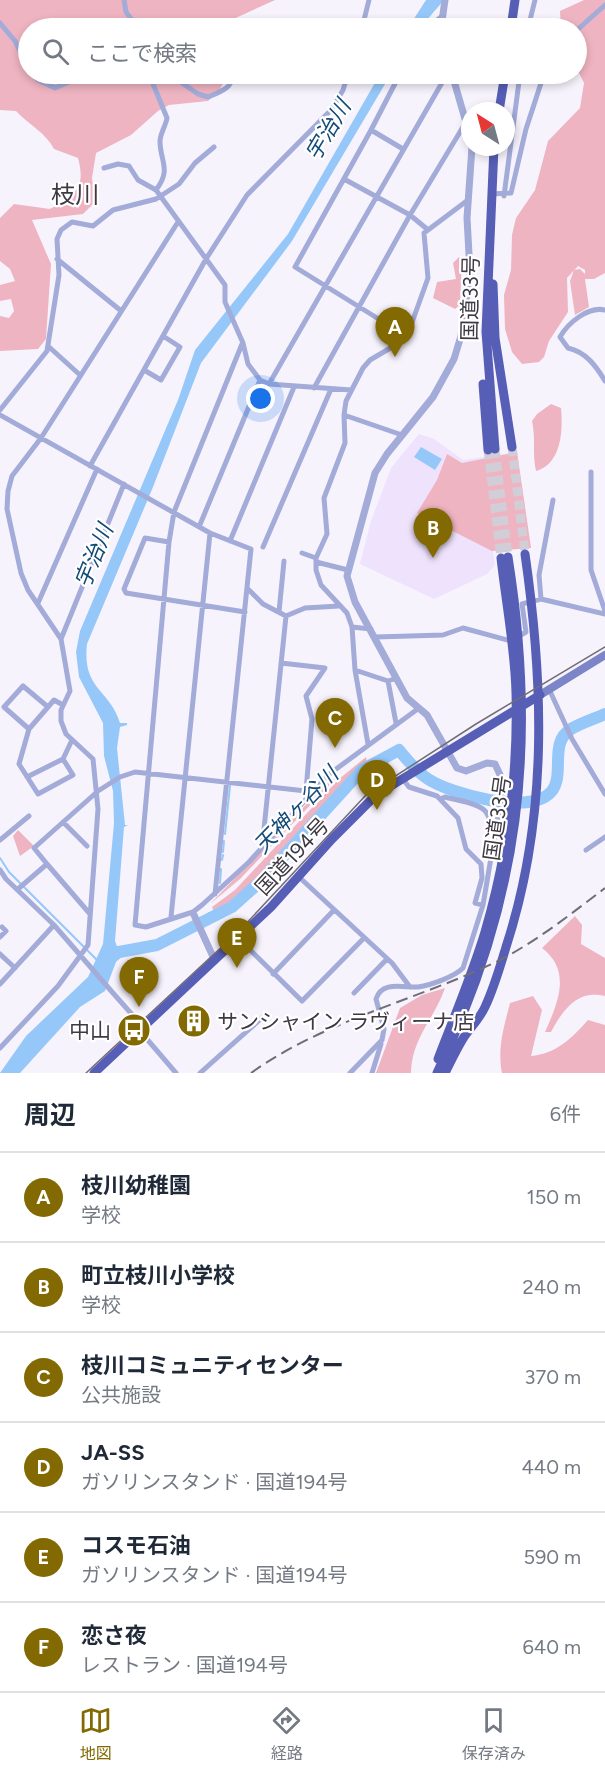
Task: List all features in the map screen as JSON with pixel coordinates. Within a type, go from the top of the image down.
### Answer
[{"type":"highway","points":[[512,18],[515,0]]},
{"type":"highway","points":[[500,102],[503,84]]},
{"type":"highway","name":"国道33号","points":[[491,450],[483,381],[493,156]]},
{"type":"highway","points":[[491,195],[495,338],[512,447]]},
{"type":"highway","points":[[445,1073],[464,1037],[485,1007],[494,985],[531,847],[538,780],[540,695],[536,600],[525,554]]},
{"type":"highway","name":"国道33号","points":[[470,987],[502,896],[519,801],[523,698],[515,600],[505,558],[511,640]]},
{"type":"highway","points":[[435,1073],[470,987],[498,884],[513,777],[516,708],[511,640]]},
{"type":"highway","name":"国道194号","points":[[94,1073],[215,961],[299,877],[357,813],[405,776],[540,695]]},
{"type":"main road","points":[[540,695],[605,655]]},
{"type":"street","points":[[124,0],[126,12],[130,18]]},
{"type":"street","points":[[364,18],[369,0]]},
{"type":"street","points":[[441,17],[445,0]]},
{"type":"street","points":[[530,18],[535,0]]},
{"type":"street","points":[[587,21],[605,5]]},
{"type":"street","points":[[0,23],[18,47]]},
{"type":"street","points":[[46,84],[55,88],[64,84]]},
{"type":"street","points":[[152,84],[167,118],[160,140],[165,174],[164,180],[156,190]]},
{"type":"street","points":[[184,84],[198,94],[208,97],[226,89],[230,84]]},
{"type":"street","points":[[90,466],[206,259],[247,195],[332,108],[345,84]]},
{"type":"street","points":[[395,84],[295,267],[406,336]]},
{"type":"street","points":[[269,384],[441,84]]},
{"type":"street","points":[[455,84],[461,105]]},
{"type":"street","points":[[504,196],[519,84]]},
{"type":"street","points":[[491,195],[512,194],[526,129],[541,84]]},
{"type":"street","points":[[371,130],[403,149]]},
{"type":"street","points":[[315,388],[410,215],[461,130]]},
{"type":"street","points":[[0,410],[48,346],[59,275],[57,239],[67,224],[93,226],[113,210],[160,196],[179,184],[195,163],[214,147]]},
{"type":"street","points":[[372,1073],[384,1029],[377,995],[388,987],[423,986],[463,968],[483,905],[502,794],[502,779],[495,764],[487,763],[472,770],[461,770],[446,752],[431,721],[407,698],[372,629],[351,595],[348,570],[372,479],[387,454],[441,385],[461,336],[470,272],[468,200],[471,156]]},
{"type":"street","points":[[104,168],[118,164],[129,166],[138,180],[156,190],[225,285],[225,302],[243,343],[248,364],[260,380],[269,384],[294,387],[351,390]]},
{"type":"street","points":[[344,179],[410,215],[427,229]]},
{"type":"street","points":[[368,744],[355,670],[352,627],[347,613],[321,585],[316,560],[327,534],[324,498],[345,443],[344,415],[351,390],[370,360],[406,336],[428,278],[423,241],[427,229],[468,200]]},
{"type":"street","points":[[0,1048],[82,958],[88,945],[100,790],[93,759],[66,734],[61,721],[63,705],[70,691],[61,639],[28,590],[21,573],[7,509],[12,476],[40,438],[178,222]]},
{"type":"street","points":[[57,259],[120,310]]},
{"type":"street","points":[[605,310],[599,309],[586,313],[565,328],[560,337],[568,348],[578,350],[591,361],[605,381]]},
{"type":"street","points":[[144,370],[161,380],[180,346],[163,336]]},
{"type":"street","points":[[243,343],[174,512],[169,542],[135,925],[146,927],[171,917],[194,913],[262,848],[308,793],[333,770],[419,708]]},
{"type":"street","points":[[48,346],[80,375]]},
{"type":"street","points":[[199,527],[260,380]]},
{"type":"street","points":[[230,541],[294,387]]},
{"type":"street","points":[[263,547],[331,389]]},
{"type":"street","points":[[0,415],[210,533],[250,549],[248,589],[215,895]]},
{"type":"street","points":[[344,415],[402,435]]},
{"type":"street","points":[[38,603],[97,469]]},
{"type":"street","points":[[376,637],[442,634],[463,628],[511,640],[525,634],[521,606],[536,600],[605,613],[591,570],[591,472]]},
{"type":"street","points":[[61,639],[127,485]]},
{"type":"street","points":[[536,600],[553,500]]},
{"type":"street","points":[[171,917],[210,533]]},
{"type":"street","points":[[169,542],[145,538],[124,589],[126,593],[245,612]]},
{"type":"street","points":[[303,553],[316,560],[348,570]]},
{"type":"street","points":[[279,612],[284,561]]},
{"type":"street","points":[[248,589],[263,604],[286,616]]},
{"type":"street","points":[[286,616],[305,608],[339,606]]},
{"type":"street","points":[[262,848],[286,616]]},
{"type":"street","points":[[352,627],[372,629]]},
{"type":"street","points":[[281,663],[325,668],[306,696],[312,719],[308,793]]},
{"type":"street","points":[[355,670],[388,681],[397,678]]},
{"type":"street","points":[[388,681],[396,723]]},
{"type":"street","points":[[29,729],[4,707],[23,686],[48,707]]},
{"type":"street","points":[[549,689],[572,739],[605,794]]},
{"type":"street","points":[[63,705],[54,700],[29,729],[19,764],[38,794],[73,775],[63,759]]},
{"type":"street","points":[[27,777],[63,759],[72,740]]},
{"type":"street","points":[[90,914],[34,848],[100,790],[132,772],[148,772],[308,793]]},
{"type":"street","points":[[405,776],[409,786],[440,799],[458,818],[466,849],[479,862],[482,878],[475,903],[483,905]]},
{"type":"street","points":[[440,799],[445,797],[479,807],[485,811],[490,826],[497,833]]},
{"type":"street","points":[[0,840],[29,816]]},
{"type":"street","points":[[63,822],[87,846]]},
{"type":"street","points":[[586,850],[605,837]]},
{"type":"street","points":[[479,862],[491,859]]},
{"type":"street","points":[[22,886],[47,864]]},
{"type":"street","points":[[0,870],[6,879],[22,886],[136,1019],[140,1031],[176,1073]]},
{"type":"street","points":[[299,877],[387,959],[410,987]]},
{"type":"street","points":[[0,886],[6,879]]},
{"type":"street","points":[[273,974],[334,910]]},
{"type":"street","points":[[194,913],[215,961]]},
{"type":"street","points":[[0,984],[54,925]]},
{"type":"street","points":[[0,937],[6,931],[2,927]]},
{"type":"street","points":[[238,938],[302,1001],[364,938]]},
{"type":"street","points":[[0,954],[15,968]]},
{"type":"street","points":[[354,993],[387,959]]},
{"type":"street","points":[[200,1073],[264,1016]]},
{"type":"street","points":[[350,1073],[382,1040]]},
{"type":"shaded area","points":[[0,0],[275,0],[236,18],[18,18],[18,84],[223,84],[208,101],[169,105],[158,111],[131,135],[96,153],[92,178],[95,202],[83,214],[32,220],[51,264],[46,339],[38,349],[0,351],[0,316],[9,318],[14,311],[11,299],[0,301],[0,285],[15,281],[10,269],[0,261],[0,218],[14,204],[50,209],[59,204],[77,190],[81,177],[80,168],[78,158],[54,149],[42,133],[16,111],[0,110]]},
{"type":"shaded area","points":[[584,0],[605,0],[605,273],[594,279],[585,279],[589,307],[575,315],[570,281],[574,271],[567,278],[568,312],[549,341],[544,357],[539,362],[522,364],[512,352],[505,329],[504,295],[511,270],[512,235],[516,218],[535,190],[548,141],[580,108],[584,84],[587,84],[587,18],[560,18],[560,11]],"holes":[[[578,266],[585,270],[585,274],[580,269],[574,270]]]},
{"type":"shaded area","points":[[459,257],[462,259],[460,305],[455,309],[433,298],[437,282],[456,279],[453,263]]},
{"type":"shaded area","points":[[551,404],[561,408],[562,426],[559,445],[551,461],[536,471],[532,421],[537,414]]},
{"type":"shaded area","points":[[419,434],[434,439],[463,460],[517,452],[531,548],[493,551],[495,565],[487,574],[434,599],[360,564],[371,521],[391,468]]},
{"type":"shaded area","points":[[517,452],[531,548],[492,551],[417,513],[437,480],[447,454],[462,463]]},
{"type":"shaded area","points":[[366,757],[367,764],[328,801],[230,904],[215,914],[212,907],[235,890],[339,779]]},
{"type":"shaded area","points":[[337,777],[240,879],[210,904],[325,785]]},
{"type":"shaded area","points":[[18,830],[34,846],[20,856],[13,836]]},
{"type":"shaded area","points":[[575,916],[582,925],[581,944],[605,958],[605,996],[586,996],[572,1003],[551,1032],[545,1032],[558,999],[560,977],[551,957],[542,948]]},
{"type":"shaded area","points":[[445,988],[415,1049],[411,1073],[376,1073],[400,1008],[422,995]]},
{"type":"shaded area","points":[[533,996],[542,1010],[531,1056],[556,1048],[570,1039],[588,1020],[605,1025],[605,1073],[502,1073],[501,1046],[510,1003]]},
{"type":"water","points":[[426,0],[444,0],[429,18],[414,18]]},
{"type":"water","name":"宇治川","points":[[374,84],[385,84],[292,241],[201,363],[153,487],[87,644],[88,671],[92,680],[110,702],[120,723],[127,723],[120,727],[117,748],[125,825],[128,825],[124,827],[115,941],[121,957],[116,962],[105,991],[80,1007],[20,1073],[0,1073],[26,1036],[88,977],[103,944],[114,823],[113,791],[104,756],[103,723],[79,677],[76,652],[80,631],[178,400],[195,350],[288,234]]},
{"type":"water","points":[[421,447],[442,459],[435,470],[414,457]]},
{"type":"waterway","name":"天神ヶ谷川","points":[[110,958],[119,952],[157,945],[232,907],[260,882],[362,770],[399,750],[420,773],[439,785],[490,800],[526,802],[540,799],[551,792],[555,785],[560,742],[564,735],[571,729],[605,714]]},
{"type":"waterway","points":[[225,834],[230,786]]},
{"type":"waterway","points":[[223,852],[224,841]]},
{"type":"waterway","points":[[222,860],[223,855]]},
{"type":"waterway","points":[[0,858],[9,872],[97,960]]},
{"type":"waterway","points":[[220,883],[221,869]]},
{"type":"waterway","name":"天神ヶ谷川","points":[[209,913],[212,919]]},
{"type":"tunnel","points":[[512,447],[525,554]]},
{"type":"tunnel","points":[[495,449],[508,557]]},
{"type":"tunnel","points":[[488,450],[501,558]]},
{"type":"tram line","points":[[86,1073],[242,928],[366,795],[476,724],[605,647]]},
{"type":"railway","points":[[251,1073],[306,1040],[454,981],[515,952],[605,888]]},
{"type":"place","name":"枝川幼稚園","points":[[395,357]]},
{"type":"place","name":"町立枝川小学校","points":[[433,558]]},
{"type":"place","name":"枝川コミュニティセンター","points":[[335,748]]},
{"type":"place","name":"JA-SS","points":[[377,810]]},
{"type":"place","name":"コスモ石油","points":[[237,968]]},
{"type":"place","name":"恋さ夜","points":[[139,1007]]},
{"type":"place","name":"サンシャイン ラヴィーナ店","points":[[194,1021]]},
{"type":"place","name":"中山","points":[[134,1030]]},
{"type":"district","name":"枝川","points":[[75,194]]}]
